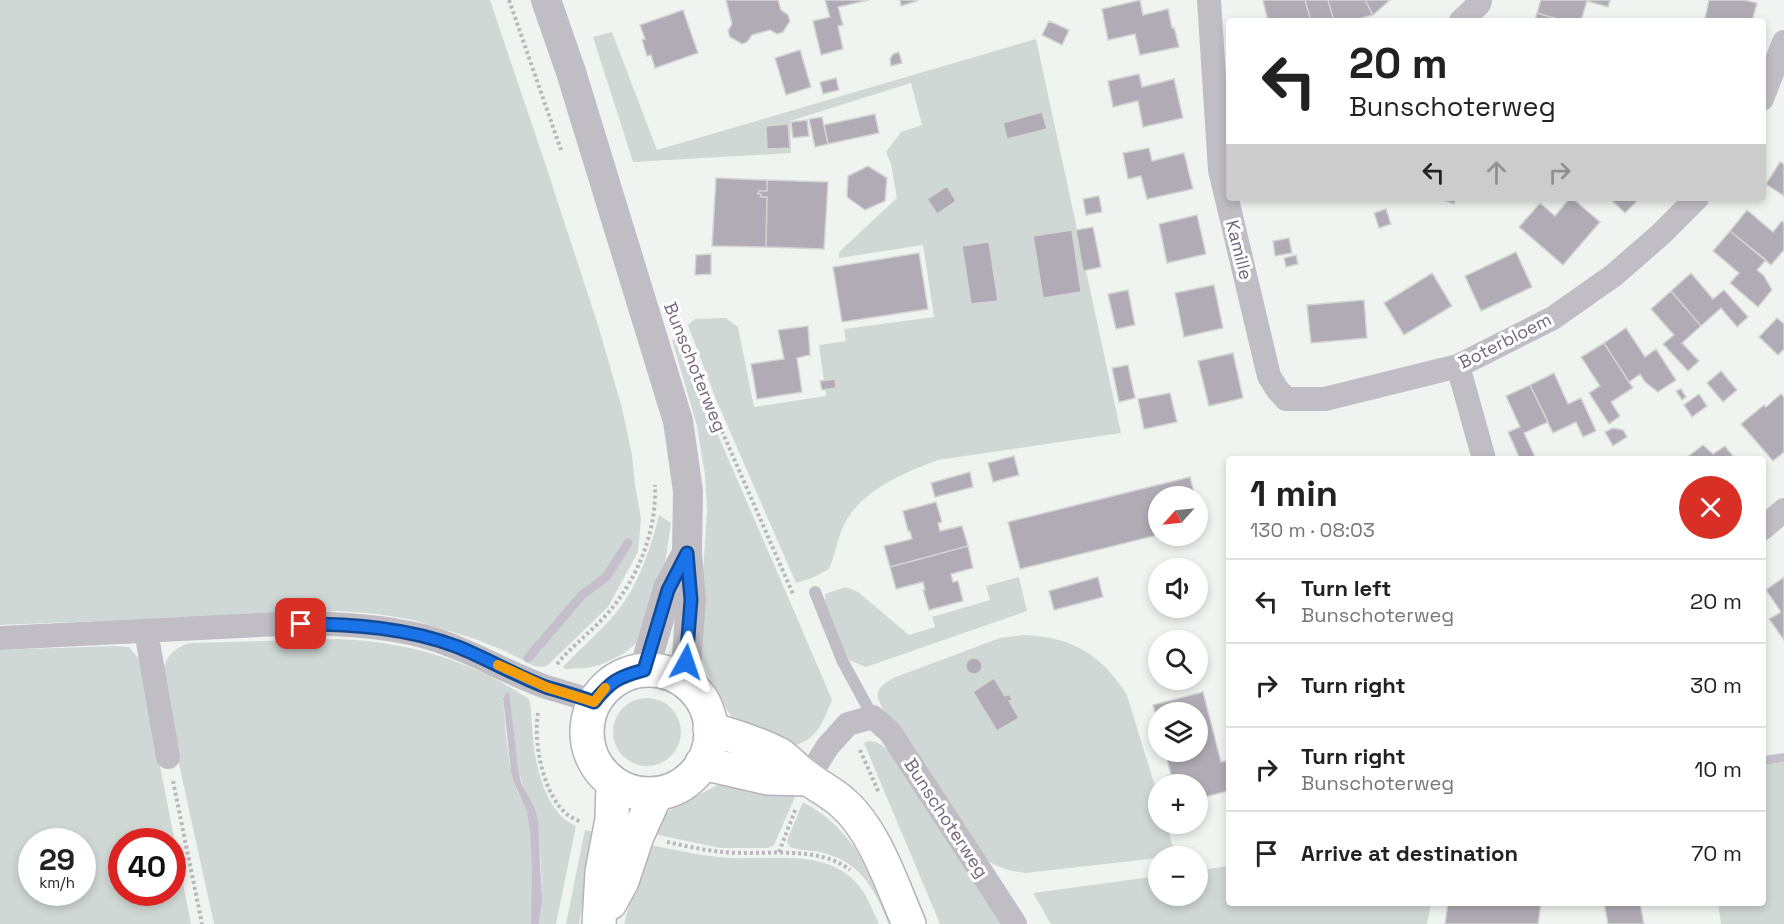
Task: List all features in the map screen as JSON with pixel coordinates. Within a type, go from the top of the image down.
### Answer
[{"type":"main road","points":[[644,670],[659,671],[685,682],[698,695],[707,711],[710,729],[707,753],[702,763],[690,778],[675,789],[656,794],[634,792],[613,783],[600,771],[591,755],[587,737],[588,719],[594,702],[607,686],[625,675],[644,670]]},
{"type":"main road","points":[[710,729],[730,734],[780,756],[843,803],[858,819],[878,855],[909,924]]},
{"type":"main road","points":[[702,763],[768,778],[807,778]]},
{"type":"main road","points":[[613,783],[624,833]]},
{"type":"main road","points":[[599,923],[602,872],[624,833],[656,794]]},
{"type":"street","name":"Bunschoterweg","points":[[546,0],[571,72],[678,421],[688,491],[687,553],[691,600],[685,682]]},
{"type":"street","name":"Kamille","points":[[1209,0],[1222,119],[1220,170],[1226,195]]},
{"type":"street","points":[[1464,18],[1479,4],[1480,0]]},
{"type":"street","points":[[1766,89],[1784,42]]},
{"type":"street","name":"Kamille","points":[[1227,201],[1269,376],[1277,389]]},
{"type":"street","name":"Boterbloem","points":[[1277,389],[1286,399],[1325,399],[1458,366],[1553,318],[1614,275],[1661,234],[1694,201]]},
{"type":"street","points":[[1458,366],[1483,456]]},
{"type":"street","points":[[1766,526],[1784,510]]},
{"type":"street","name":"Bunschoterweg","points":[[644,670],[668,590],[687,553]]},
{"type":"street","points":[[0,638],[301,624],[386,628],[424,636],[457,647],[546,687],[594,702]]},
{"type":"street","points":[[146,631],[168,757]]},
{"type":"street","name":"Bunschoterweg","points":[[873,717],[890,732],[1015,924]]},
{"type":"street","points":[[807,778],[828,746],[848,724],[873,717]]},
{"type":"lane","name":"Bunschoterweg","points":[[815,592],[843,662],[873,717]]},
{"type":"path","points":[[509,0],[563,156]]},
{"type":"path","name":"Bunschoterweg","points":[[698,376],[798,604]]},
{"type":"path","points":[[654,484],[654,509],[645,549],[628,585],[606,615],[556,665],[541,701],[536,728],[544,775],[555,799],[568,815],[580,822],[722,852],[779,852],[825,857],[848,868],[854,874]]},
{"type":"path","points":[[168,757],[202,924]]},
{"type":"path","points":[[779,852],[807,778]]},
{"type":"shaded area","points":[[0,0],[490,0],[598,325],[622,408],[632,455],[641,518],[638,552],[608,607],[548,665],[534,666],[475,639],[413,620],[340,611],[0,625]]},
{"type":"shaded area","points":[[612,32],[657,150],[1036,39],[1121,433],[938,460],[913,470],[887,483],[863,500],[843,526],[829,569],[796,583],[715,397],[688,325],[695,319],[726,318],[738,327],[754,407],[826,396],[819,345],[846,341],[844,329],[934,317],[923,245],[839,258],[839,252],[897,198],[891,164],[886,152],[901,132],[922,125],[911,83],[790,121],[791,153],[633,162],[593,37]]},
{"type":"shaded area","points":[[677,339],[832,700],[818,730],[807,740],[790,747],[740,726],[728,712],[700,653],[707,511],[705,475],[697,426],[672,340]]},
{"type":"shaded area","points":[[659,515],[671,523],[665,564],[637,643],[623,654],[600,665],[565,669],[563,667],[610,620],[635,584]]},
{"type":"shaded area","points":[[1019,577],[1027,611],[866,667],[849,660],[825,601],[825,594],[846,587],[858,592],[909,635],[935,627],[932,617],[990,600],[986,586]]},
{"type":"shaded area","points":[[1024,635],[1041,636],[1071,644],[1096,659],[1117,681],[1127,695],[1151,774],[1148,774],[1148,834],[1169,834],[1173,846],[1148,846],[1148,859],[1026,873],[1002,868],[981,856],[884,711],[878,695],[882,686],[893,678],[1000,638]]},
{"type":"shaded area","points":[[339,639],[390,644],[438,656],[484,674],[529,699],[534,750],[543,786],[561,816],[576,826],[556,924],[539,924],[542,879],[538,835],[531,805],[519,771],[510,698],[504,695],[505,729],[511,770],[514,784],[527,810],[530,827],[533,869],[531,924],[214,924],[161,682],[168,657],[177,649],[190,643]]},
{"type":"shaded area","points":[[129,647],[139,659],[172,828],[108,828],[108,906],[186,906],[186,899],[191,924],[0,924],[0,650]]},
{"type":"shaded area","points":[[506,693],[509,693],[510,698],[521,782],[535,809],[538,822],[542,899],[539,924],[531,924],[530,830],[527,811],[511,772],[503,698]]},
{"type":"shaded area","points":[[647,698],[660,700],[671,708],[679,719],[681,732],[679,745],[671,756],[660,764],[647,766],[634,764],[623,756],[615,745],[613,732],[615,719],[623,708],[634,700]]},
{"type":"shaded area","points":[[869,741],[882,745],[891,754],[1003,924],[940,924],[864,743]]},
{"type":"shaded area","points":[[1784,753],[1784,762],[1766,765],[1766,756]]},
{"type":"shaded area","points":[[1784,762],[1784,924],[1721,924],[1718,906],[1766,906],[1766,765]]},
{"type":"shaded area","points":[[719,784],[774,789],[795,797],[774,845],[768,848],[720,848],[649,833],[665,813]]},
{"type":"shaded area","points":[[803,802],[821,813],[849,840],[869,871],[894,924],[889,924],[873,890],[859,872],[850,865],[827,854],[790,847],[787,842],[788,838]]},
{"type":"shaded area","points":[[585,830],[596,832],[579,924],[566,924]]},
{"type":"shaded area","points":[[645,844],[720,857],[785,858],[820,862],[851,877],[863,891],[879,924],[624,924]]},
{"type":"shaded area","points":[[1226,866],[1226,906],[1430,906],[1427,924],[1051,924],[1033,893],[1148,877],[1148,906],[1208,906],[1208,869]]},
{"type":"building","points":[[726,0],[778,0],[781,10],[788,15],[790,21],[783,32],[777,34],[770,30],[752,35],[747,42],[742,44],[730,37],[728,31],[732,24]]},
{"type":"building","points":[[825,0],[869,0],[838,7],[843,25],[838,26],[843,49],[821,55],[813,21],[830,17]]},
{"type":"building","points":[[900,0],[917,0],[917,1],[901,6]]},
{"type":"building","points":[[1140,0],[1143,15],[1168,9],[1179,47],[1140,55],[1135,34],[1108,40],[1102,9]]},
{"type":"building","points":[[1305,0],[1310,18],[1267,18],[1263,1]]},
{"type":"building","points":[[1305,0],[1328,0],[1333,18],[1310,18]]},
{"type":"building","points":[[1328,0],[1365,0],[1373,15],[1362,18],[1333,18]]},
{"type":"building","points":[[1365,0],[1390,0],[1373,15]]},
{"type":"building","points":[[1541,0],[1610,0],[1608,7],[1587,1],[1582,18],[1554,18],[1537,13]]},
{"type":"building","points":[[1709,0],[1744,0],[1757,3],[1753,18],[1705,18]]},
{"type":"building","points":[[683,10],[698,53],[655,68],[651,55],[647,56],[640,25]]},
{"type":"building","points":[[1537,13],[1554,18],[1536,18]]},
{"type":"building","points":[[1049,21],[1069,30],[1062,45],[1042,35]]},
{"type":"building","points":[[800,50],[811,87],[786,95],[775,58]]},
{"type":"building","points":[[899,52],[902,63],[891,66],[890,59],[893,54]]},
{"type":"building","points":[[1139,74],[1142,87],[1174,79],[1183,118],[1143,127],[1138,101],[1113,107],[1108,81]]},
{"type":"building","points":[[836,78],[839,90],[823,94],[820,82]]},
{"type":"building","points":[[1042,112],[1047,129],[1007,139],[1003,123]]},
{"type":"building","points":[[875,114],[879,133],[828,144],[824,125]]},
{"type":"building","points":[[822,117],[828,144],[815,147],[809,119]]},
{"type":"building","points":[[807,120],[809,136],[793,138],[791,122]]},
{"type":"building","points":[[788,124],[790,148],[767,149],[766,126]]},
{"type":"building","points":[[1149,148],[1152,161],[1184,153],[1193,189],[1147,199],[1141,176],[1128,179],[1123,153]]},
{"type":"building","points":[[1780,162],[1784,164],[1784,196],[1766,184]]},
{"type":"building","points":[[868,166],[887,178],[885,201],[865,210],[847,197],[848,176]]},
{"type":"building","points":[[716,178],[767,180],[767,191],[759,191],[758,194],[761,194],[761,197],[767,197],[766,247],[712,246]]},
{"type":"building","points":[[767,180],[828,182],[824,249],[766,247],[767,197],[761,197],[761,194],[758,194],[759,191],[767,191]]},
{"type":"building","points":[[947,186],[956,201],[937,214],[927,199]]},
{"type":"building","points":[[1099,196],[1102,212],[1086,215],[1083,199]]},
{"type":"building","points":[[1568,201],[1576,201],[1600,222],[1563,265],[1519,227],[1540,203],[1555,216]]},
{"type":"building","points":[[1612,201],[1637,201],[1625,213]]},
{"type":"building","points":[[1386,209],[1391,224],[1379,228],[1374,213]]},
{"type":"building","points":[[1747,210],[1773,232],[1782,221],[1784,223],[1784,250],[1771,265],[1730,231]]},
{"type":"building","points":[[1197,215],[1206,254],[1167,263],[1159,224]]},
{"type":"building","points":[[1093,227],[1101,267],[1083,271],[1076,230]]},
{"type":"building","points":[[1072,230],[1081,292],[1043,298],[1033,236]]},
{"type":"building","points":[[1730,231],[1766,260],[1757,270],[1764,276],[1772,290],[1758,307],[1730,283],[1739,273],[1713,251]]},
{"type":"building","points":[[1289,238],[1292,253],[1275,256],[1273,241]]},
{"type":"building","points":[[989,242],[998,301],[971,304],[962,246]]},
{"type":"building","points":[[1516,252],[1532,287],[1481,311],[1465,276]]},
{"type":"building","points":[[919,253],[928,309],[842,322],[833,267]]},
{"type":"building","points":[[711,254],[711,274],[695,275],[696,255]]},
{"type":"building","points":[[1296,255],[1298,264],[1286,267],[1284,258]]},
{"type":"building","points":[[1432,273],[1452,306],[1404,335],[1384,303]]},
{"type":"building","points":[[1691,273],[1713,299],[1724,290],[1748,317],[1737,327],[1721,308],[1701,326],[1671,291]]},
{"type":"building","points":[[1214,285],[1223,328],[1184,337],[1175,293]]},
{"type":"building","points":[[1128,290],[1135,325],[1116,329],[1108,294]]},
{"type":"building","points":[[1671,291],[1701,326],[1682,343],[1699,361],[1688,371],[1663,344],[1674,335],[1651,309]]},
{"type":"building","points":[[1364,300],[1367,338],[1311,343],[1307,305]]},
{"type":"building","points":[[1777,318],[1784,324],[1784,349],[1778,355],[1759,337]]},
{"type":"building","points":[[808,326],[810,355],[797,358],[802,392],[757,399],[751,364],[784,359],[778,330]]},
{"type":"building","points":[[1626,328],[1645,357],[1656,349],[1676,380],[1658,392],[1645,382],[1640,374],[1629,382],[1604,343]]},
{"type":"building","points":[[1604,343],[1633,388],[1611,402],[1620,416],[1609,424],[1589,393],[1600,386],[1581,357]]},
{"type":"building","points":[[1233,353],[1243,398],[1209,406],[1198,361]]},
{"type":"building","points":[[1128,365],[1135,398],[1119,402],[1112,368]]},
{"type":"building","points":[[1721,371],[1737,390],[1723,402],[1707,383]]},
{"type":"building","points":[[1554,373],[1568,404],[1581,398],[1596,431],[1583,437],[1576,422],[1553,433],[1530,385]]},
{"type":"building","points":[[835,379],[836,388],[822,390],[820,381]]},
{"type":"building","points":[[1530,385],[1548,422],[1524,433],[1535,456],[1519,456],[1508,432],[1520,427],[1506,396]]},
{"type":"building","points":[[1681,389],[1686,397],[1682,400],[1676,391]]},
{"type":"building","points":[[1170,393],[1177,422],[1144,429],[1138,399]]},
{"type":"building","points":[[1699,394],[1707,406],[1692,417],[1684,405]]},
{"type":"building","points":[[1781,394],[1784,397],[1784,452],[1773,461],[1741,424]]},
{"type":"building","points":[[1613,428],[1623,430],[1627,437],[1613,446],[1605,432]]},
{"type":"building","points":[[1703,445],[1713,454],[1725,446],[1733,456],[1689,456]]},
{"type":"building","points":[[1014,456],[1019,475],[993,482],[988,463]]},
{"type":"building","points":[[970,472],[973,487],[935,497],[931,483]]},
{"type":"building","points":[[1190,477],[1192,486],[1154,486]]},
{"type":"building","points":[[1148,487],[1148,537],[1020,569],[1008,522]]},
{"type":"building","points":[[936,502],[942,522],[938,523],[940,531],[962,526],[968,546],[890,567],[884,546],[912,539],[903,511]]},
{"type":"building","points":[[968,546],[973,568],[951,574],[953,582],[958,581],[963,601],[929,610],[923,582],[896,589],[890,567]]},
{"type":"building","points":[[1098,577],[1103,597],[1054,610],[1049,591]]},
{"type":"building","points":[[1784,577],[1784,640],[1769,619],[1781,612],[1766,590]]},
{"type":"building","points":[[974,658],[980,660],[982,666],[980,672],[974,674],[968,672],[966,666],[968,660]]},
{"type":"building","points":[[994,678],[1005,696],[1009,694],[1012,700],[1009,701],[1019,718],[997,731],[973,692]]},
{"type":"building","points":[[1203,692],[1206,702],[1165,702]]},
{"type":"building","points":[[1208,711],[1221,762],[1226,761],[1226,792],[1208,796],[1208,774],[1171,774],[1168,762],[1208,762]]},
{"type":"building","points":[[1448,906],[1541,906],[1538,924],[1445,924]]},
{"type":"building","points":[[1605,906],[1641,906],[1644,924],[1608,924]]},
{"type":"waterway","points":[[528,658],[582,595],[606,577],[628,543]]},
{"type":"slow traffic","points":[[498,665],[546,687],[594,702],[605,688]]},
{"type":"route","points":[[301,624],[386,628],[424,636],[457,647],[546,687],[594,702],[607,686],[625,675],[644,670],[668,590],[687,553],[691,600],[686,662]]}]
